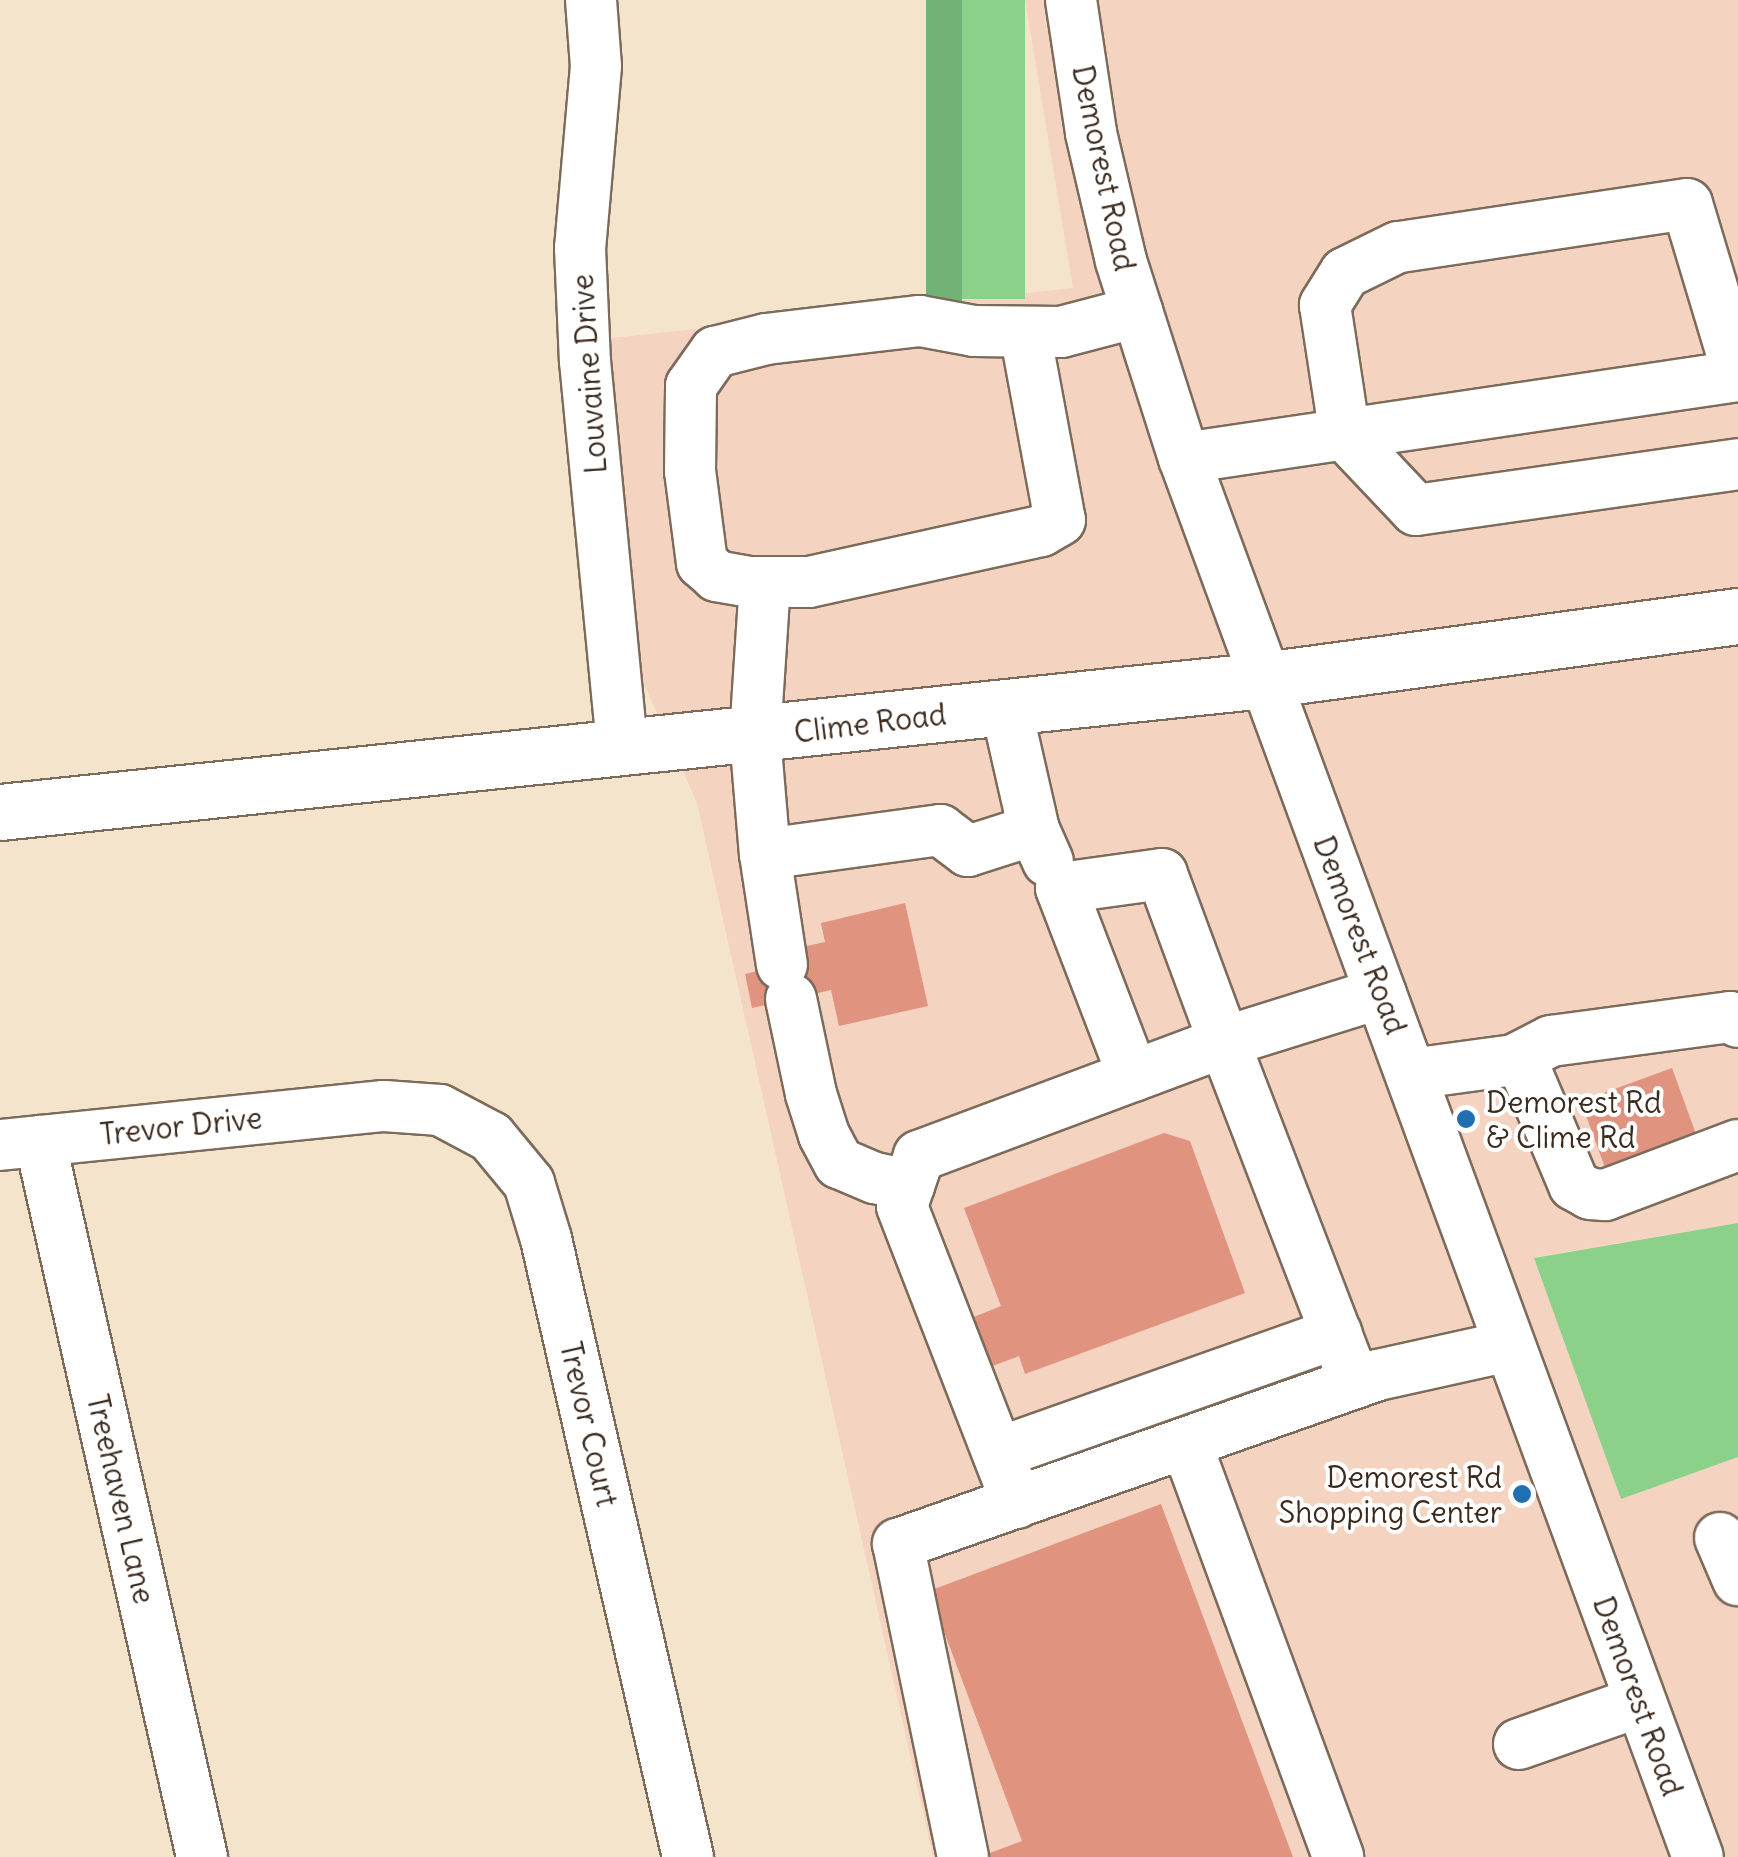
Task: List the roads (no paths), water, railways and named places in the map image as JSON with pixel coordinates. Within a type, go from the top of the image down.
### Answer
[{"type":"main road","name":"Clime Road","points":[[0,812],[1264,680],[1738,616]]},
{"type":"street","name":"Louvaine Drive","points":[[590,0],[596,66],[580,248],[585,361],[622,748]]},
{"type":"street","name":"Demorest Road","points":[[1074,0],[1092,133],[1137,312],[1184,458],[1698,1857]]},
{"type":"street","points":[[1184,458],[1344,435],[1738,375],[1686,204],[1398,247],[1346,273],[1324,305],[1344,435],[1416,510],[1738,464]]},
{"type":"street","points":[[1025,332],[1060,520],[1041,530],[809,582],[717,576],[702,563],[690,471],[692,386],[714,352],[766,339],[920,321],[974,331],[1061,332],[1137,312]]},
{"type":"street","points":[[765,582],[756,736],[765,854],[786,982],[811,1094],[824,1136],[839,1163],[875,1178],[909,1185]]},
{"type":"street","points":[[1006,707],[1034,830],[1061,888],[1133,1076]]},
{"type":"street","points":[[765,854],[940,830],[968,852],[1034,830]]},
{"type":"street","points":[[1061,888],[1162,874],[1355,1383]]},
{"type":"street","points":[[1017,1503],[902,1206],[918,1156],[1224,1042],[1381,993]]},
{"type":"street","points":[[1412,1074],[1520,1057],[1551,1041],[1730,1018],[1738,1022]]},
{"type":"street","points":[[1520,1057],[1574,1186],[1590,1194],[1605,1195],[1738,1144]]},
{"type":"street","name":"Trevor Drive","points":[[20,1143],[362,1108]]},
{"type":"street","name":"Trevor Court","points":[[362,1108],[440,1110],[491,1137],[529,1182],[546,1239],[688,1857]]},
{"type":"street","name":"Treehaven Lane","points":[[20,1143],[202,1857]]},
{"type":"street","points":[[998,1454],[1336,1333]]},
{"type":"street","points":[[963,1857],[898,1544],[1355,1383],[1509,1346]]},
{"type":"street","points":[[1186,1443],[1338,1857]]},
{"type":"street","points":[[1519,1744],[1640,1702]]},
{"type":"street","points":[[1720,1857],[1738,1851]]},
{"type":"place","name":"Demorest Rd & Clime Rd","points":[[1466,1119]]},
{"type":"place","name":"Demorest Rd Shopping Center","points":[[1522,1494]]}]
